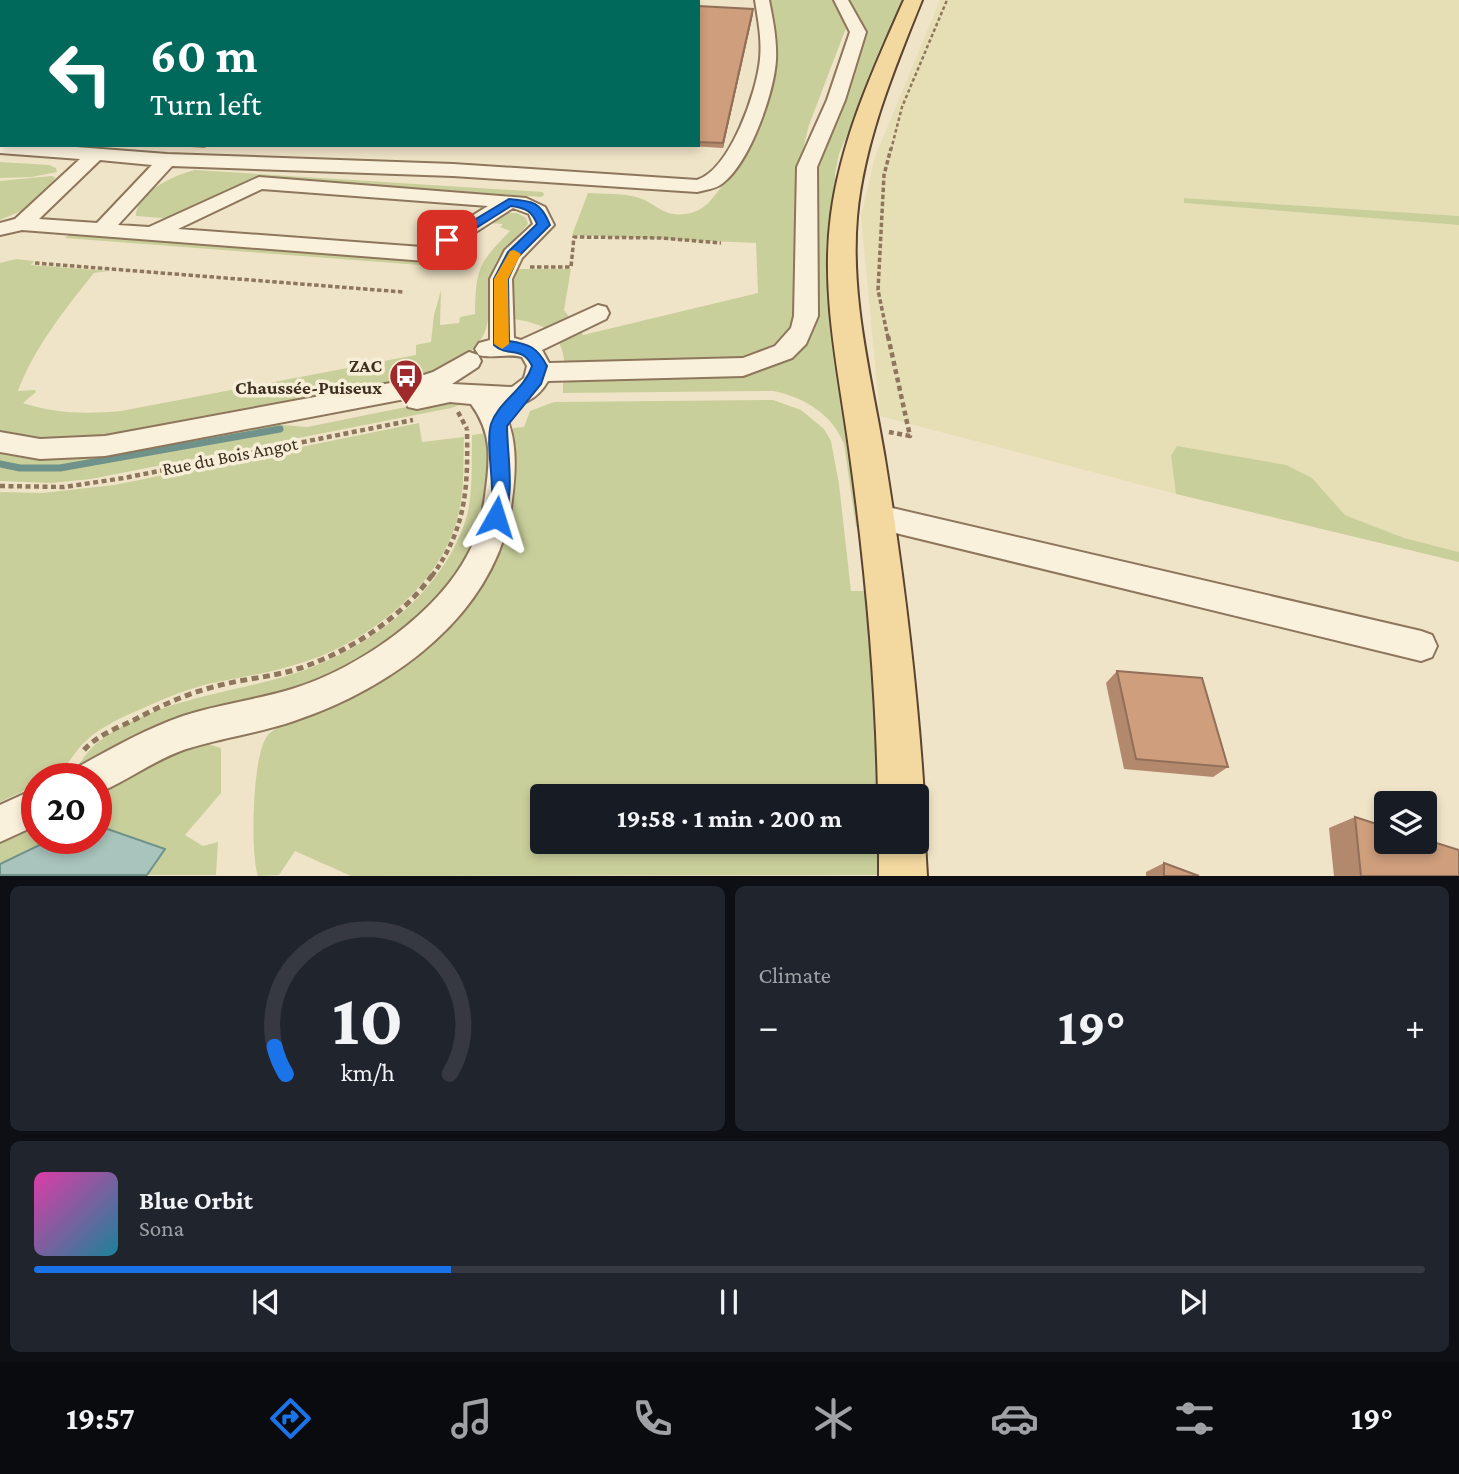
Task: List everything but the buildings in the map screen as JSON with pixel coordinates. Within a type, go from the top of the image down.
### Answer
[{"type":"main road","points":[[901,784],[897,694],[843,278],[844,218],[851,168],[865,116],[913,0]]},
{"type":"main road","points":[[902,854],[903,876]]},
{"type":"street","points":[[0,147],[167,160],[453,170],[683,186],[708,183],[725,168],[751,119],[762,90],[769,49],[762,0]]},
{"type":"street","points":[[470,401],[504,399],[533,380],[743,367],[772,359],[793,345],[802,333],[806,316],[807,167],[836,100],[858,33],[841,0]]},
{"type":"street","points":[[22,224],[96,154]]},
{"type":"street","points":[[103,229],[167,160]]},
{"type":"street","points":[[95,763],[171,738],[294,706],[329,692],[375,668],[406,646],[452,600],[480,559],[489,539],[500,497],[499,425],[533,380],[536,358],[513,347],[500,321],[501,279],[505,267],[513,255],[544,225],[538,211],[526,204],[259,183],[153,233]]},
{"type":"street","points":[[0,229],[22,224],[426,254],[509,202]]},
{"type":"street","points":[[470,401],[463,379],[469,361],[483,351],[513,347],[598,313]]},
{"type":"street","name":"Rue du Bois Angot","points":[[0,442],[40,449],[82,449],[414,388],[442,378],[469,361]]},
{"type":"street","name":"Rue du Bois Angot","points":[[414,388],[449,388],[470,401]]},
{"type":"street","points":[[280,413],[317,418],[448,393],[470,401],[499,425]]},
{"type":"street","points":[[874,516],[1422,646]]},
{"type":"street","points":[[0,824],[21,814]]},
{"type":"path","points":[[863,428],[910,436],[878,290],[884,175],[902,107],[947,0]]},
{"type":"path","points":[[518,267],[571,267],[573,237],[661,238],[721,243]]},
{"type":"path","points":[[35,263],[403,292]]},
{"type":"path","points":[[444,413],[470,401]]},
{"type":"path","name":"Rue du Bois Angot","points":[[0,486],[64,487],[124,478],[417,419]]},
{"type":"path","points":[[87,763],[90,743],[159,706],[206,688],[303,667],[351,646],[404,606],[431,577],[453,541],[465,507],[467,429]]},
{"type":"shaded area","points":[[940,0],[1459,0],[1459,216],[1184,198],[1184,203],[1459,225],[1459,552],[1404,538],[1345,515],[1312,478],[1171,456],[1176,494],[880,416],[861,216],[875,157]]},
{"type":"green space","points":[[767,0],[833,0],[846,28],[809,125],[802,153],[797,208],[800,275],[792,336],[757,358],[565,366],[560,345],[550,332],[535,324],[514,319],[512,288],[515,269],[571,269],[564,310],[583,335],[758,293],[756,243],[572,235],[588,193],[636,197],[664,211],[677,214],[697,211],[715,196],[744,153],[767,100],[776,42]]},
{"type":"green space","points":[[843,0],[904,0],[839,154],[835,174],[864,527],[856,527],[844,444],[839,433],[825,416],[796,398],[774,391],[563,393],[563,376],[788,356],[815,169],[860,37]]},
{"type":"green space","points":[[0,162],[49,165],[56,168],[57,172],[32,177],[0,178]]},
{"type":"green space","points":[[195,170],[543,192],[544,195],[541,197],[265,177],[246,182],[175,219],[136,216],[137,208],[149,192],[168,180]]},
{"type":"green space","points":[[55,177],[54,180],[21,211],[0,220],[0,181]]},
{"type":"green space","points":[[1184,198],[1459,216],[1459,225],[1184,203]]},
{"type":"green space","points":[[502,213],[517,213],[526,218],[528,224],[498,258],[490,276],[487,323],[478,344],[439,372],[136,434],[64,439],[31,437],[0,430],[0,263],[16,259],[34,261],[31,265],[109,271],[94,273],[72,301],[41,344],[18,391],[35,390],[23,403],[47,409],[84,413],[121,411],[416,355],[416,345],[431,342],[434,315],[441,290],[440,325],[459,323],[460,317],[475,314],[476,286],[481,268],[491,251],[510,231],[500,227],[503,224],[489,223],[452,255],[447,254],[433,266],[65,238],[70,234],[420,260]]},
{"type":"green space","points":[[773,400],[801,410],[824,429],[831,441],[839,484],[851,591],[872,591],[886,784],[530,784],[530,854],[886,854],[887,875],[351,876],[295,851],[279,875],[258,876],[254,847],[254,804],[259,761],[268,735],[285,723],[350,699],[379,683],[408,661],[442,623],[501,544],[511,502],[513,428],[524,427],[530,411],[554,402]]},
{"type":"green space","points":[[431,402],[469,402],[451,408],[91,479],[51,483],[0,481],[0,454],[44,459],[85,458],[270,424],[307,427]]},
{"type":"green space","points":[[419,423],[422,442],[464,437],[462,496],[449,541],[419,588],[376,626],[326,654],[301,663],[208,684],[164,699],[99,730],[68,763],[21,763],[21,792],[0,802],[0,492],[42,493],[114,485]]},
{"type":"green space","points":[[487,433],[487,483],[477,531],[462,563],[445,587],[403,633],[365,659],[305,687],[135,738],[89,763],[80,763],[97,743],[137,719],[181,702],[302,671],[360,644],[387,625],[433,581],[464,525],[469,504],[472,435]]},
{"type":"green space","points":[[1177,446],[1286,465],[1312,478],[1345,515],[1404,538],[1459,552],[1459,562],[1176,494],[1171,456]]},
{"type":"green space","points":[[208,744],[221,748],[221,793],[185,835],[203,846],[218,842],[216,875],[0,875],[0,841],[21,831],[21,854],[112,854],[112,786],[170,755]]},
{"type":"water","points":[[112,831],[165,849],[147,875],[0,875],[0,864],[21,854],[112,854]]},
{"type":"waterway","points":[[0,464],[20,468],[60,468],[280,429]]},
{"type":"slow traffic","points":[[502,344],[501,279],[514,254]]},
{"type":"place","name":"ZAC Chaussée-Puiseux","points":[[406,406]]},
{"type":"route","points":[[447,240],[509,202],[526,204],[538,211],[544,225],[513,255],[501,279],[502,345],[525,348],[538,362],[539,372],[499,425],[500,497],[496,517]]}]
